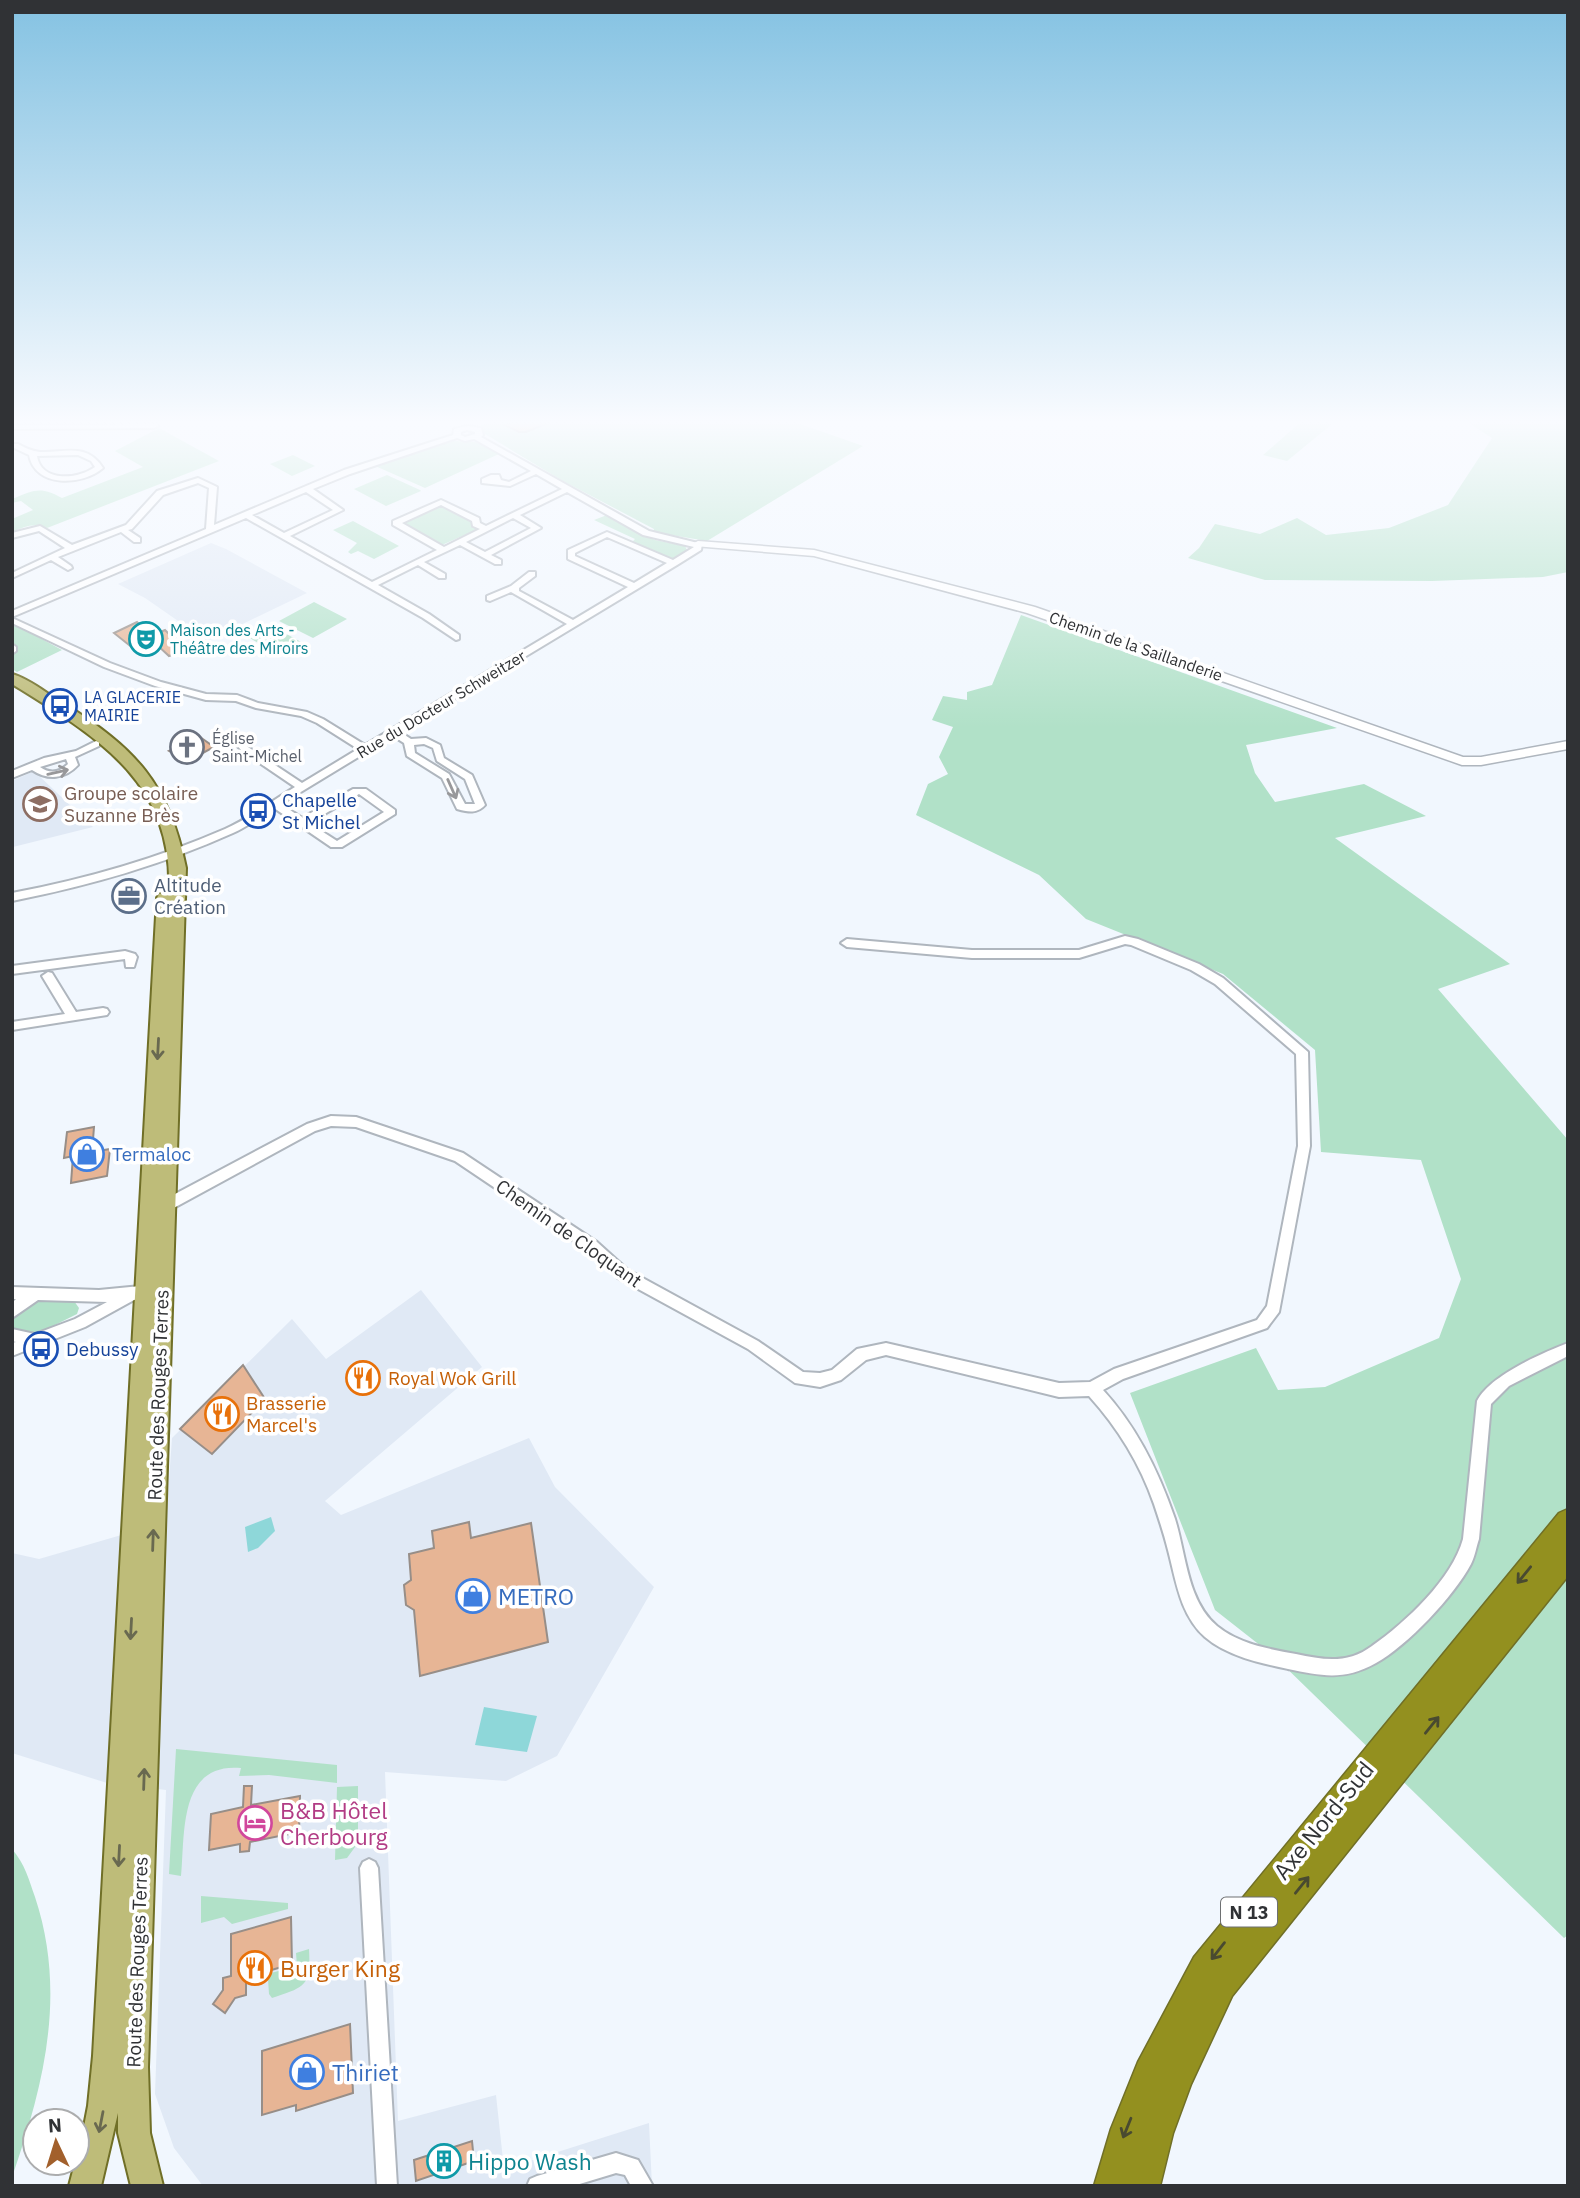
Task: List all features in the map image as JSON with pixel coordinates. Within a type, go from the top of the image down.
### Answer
[{"type":"highway","name":"Axe Nord-Sud","points":[[1111,2186],[1123,2139],[1150,2073],[1178,2013],[1205,1968],[1568,1522]]},
{"type":"highway","name":"Axe Nord-Sud","points":[[1142,2186],[1147,2162],[1187,2050],[1222,1985],[1568,1554]]},
{"type":"main road","name":"Route des Rouges Terres","points":[[12,678],[116,745],[150,783],[168,817],[170,855],[106,2081],[100,2129],[85,2186]]},
{"type":"main road","name":"Route des Rouges Terres","points":[[12,689],[96,744],[123,769],[159,825],[178,886],[165,1206],[147,1292],[133,2067],[134,2133],[146,2186]]},
{"type":"street","points":[[12,576],[71,548],[123,530],[134,523]]},
{"type":"street","points":[[210,523],[210,530]]},
{"type":"street","points":[[12,618],[226,523]]},
{"type":"street","points":[[260,523],[426,616],[456,637]]},
{"type":"street","points":[[283,536],[312,523]]},
{"type":"street","points":[[397,523],[444,550]]},
{"type":"street","points":[[476,523],[486,529]]},
{"type":"street","points":[[370,586],[499,523]]},
{"type":"street","points":[[485,555],[537,528],[526,523]]},
{"type":"street","points":[[626,523],[670,541],[698,544]]},
{"type":"street","points":[[12,536],[40,528],[71,548]]},
{"type":"street","points":[[123,530],[137,540]]},
{"type":"street","points":[[635,587],[571,557],[571,552],[607,534],[674,563]]},
{"type":"street","points":[[460,542],[498,562]]},
{"type":"street","name":"Rue du Docteur Schweitzer","points":[[12,897],[59,888],[170,855],[219,837],[696,550],[698,544]]},
{"type":"street","name":"Chemin de la Saillanderie","points":[[698,544],[814,553],[1031,610],[1462,761],[1481,761],[1568,745]]},
{"type":"street","points":[[52,557],[68,568]]},
{"type":"street","points":[[418,562],[442,576]]},
{"type":"street","points":[[490,598],[514,589],[533,574]]},
{"type":"street","points":[[514,589],[574,624]]},
{"type":"street","points":[[12,618],[107,665],[158,684],[206,697],[237,698],[256,705],[304,714],[320,720],[366,750]]},
{"type":"street","points":[[394,733],[410,742],[426,741],[437,747],[440,758],[469,777],[480,805],[473,809],[461,807],[447,778],[410,754],[410,742]]},
{"type":"street","points":[[235,738],[245,749],[303,788]]},
{"type":"street","points":[[12,775],[96,744]]},
{"type":"street","points":[[33,766],[43,774],[60,774],[73,765],[70,755]]},
{"type":"street","points":[[276,805],[302,823],[338,845],[390,810],[358,791],[302,823]]},
{"type":"street","name":"Chemin de Cloquant","points":[[165,1206],[311,1127],[331,1121],[356,1122],[459,1157],[592,1246],[623,1273],[753,1345],[800,1378],[828,1378],[862,1354],[886,1349],[1059,1390],[1092,1389],[1119,1374],[1262,1324],[1274,1308],[1304,1146],[1303,1052],[1219,981],[1195,967],[1134,942],[1125,940],[1079,954],[972,954],[847,943]]},
{"type":"street","points":[[12,971],[125,955],[131,957],[130,964]]},
{"type":"street","points":[[48,976],[73,1017]]},
{"type":"street","points":[[12,1027],[103,1012]]},
{"type":"street","points":[[12,1293],[77,1295],[147,1292]]},
{"type":"street","points":[[12,1350],[147,1292]]},
{"type":"street","points":[[12,1312],[26,1299],[37,1294]]},
{"type":"street","points":[[77,1295],[85,1303],[80,1323]]},
{"type":"street","points":[[12,1335],[29,1340],[41,1339]]},
{"type":"street","points":[[1092,1389],[1106,1403],[1138,1448],[1174,1541],[1186,1595],[1203,1623],[1222,1638],[1263,1656],[1332,1670],[1356,1666],[1388,1646],[1440,1592],[1466,1559],[1471,1539],[1484,1401],[1504,1381],[1568,1349]]},
{"type":"street","points":[[369,1868],[387,2186]]},
{"type":"street","points":[[537,2186],[616,2163],[631,2168],[643,2186]]},
{"type":"shaded area","points":[[211,543],[307,593],[207,641],[145,598],[118,584]]},
{"type":"shaded area","name":"Groupe scolaire Suzanne Brès","points":[[34,771],[93,827],[13,847],[12,781]]},
{"type":"shaded area","points":[[421,1290],[482,1367],[325,1501],[341,1515],[529,1438],[555,1487],[654,1587],[557,1756],[506,1781],[385,1772],[398,2121],[496,2095],[504,2169],[649,2123],[652,2186],[203,2186],[174,2148],[155,2094],[166,1790],[107,1783],[12,1753],[12,1553],[39,1559],[166,1522],[172,1438],[292,1319],[326,1359]]},
{"type":"green space","points":[[12,523],[61,523],[47,528],[34,525],[12,532]]},
{"type":"green space","points":[[356,523],[399,546],[374,559],[358,551],[351,554],[348,552],[357,543],[333,530]]},
{"type":"green space","points":[[403,523],[472,523],[472,526],[478,529],[442,545]]},
{"type":"green space","points":[[600,523],[622,523],[655,540],[685,546],[688,552],[673,560],[632,542],[635,539]]},
{"type":"green space","points":[[642,523],[737,523],[707,541],[653,532],[654,529]]},
{"type":"green space","points":[[1286,523],[1305,523],[1326,535],[1389,528],[1403,523],[1568,523],[1568,572],[1543,577],[1432,581],[1265,580],[1188,558],[1199,548],[1215,524],[1260,534]]},
{"type":"green space","points":[[314,602],[347,619],[313,638],[279,621]]},
{"type":"green space","points":[[1021,615],[1337,728],[1246,745],[1255,773],[1275,802],[1364,784],[1426,816],[1335,838],[1510,964],[1438,989],[1568,1140],[1568,1935],[1564,1938],[1275,1657],[1215,1610],[1130,1393],[1256,1348],[1278,1390],[1325,1387],[1439,1338],[1461,1279],[1421,1160],[1321,1152],[1315,1050],[1223,974],[1086,919],[1039,875],[916,815],[928,784],[948,774],[939,757],[953,727],[932,720],[943,696],[967,700],[967,692],[992,685]]},
{"type":"green space","points":[[12,624],[62,650],[17,672],[12,669],[12,656],[17,647],[12,641]]},
{"type":"green space","points":[[270,625],[303,643],[280,656],[248,637]]},
{"type":"green space","points":[[36,1298],[74,1301],[79,1308],[77,1314],[35,1335],[14,1331],[15,1316]]},
{"type":"green space","points":[[176,1749],[337,1765],[337,1783],[269,1775],[239,1776],[241,1768],[220,1769],[206,1777],[195,1789],[185,1822],[181,1876],[169,1874]]},
{"type":"green space","points":[[358,1786],[358,1843],[347,1858],[335,1860],[337,1787]]},
{"type":"green space","points":[[12,1849],[29,1878],[45,1933],[50,2004],[42,2073],[34,2107],[21,2107],[21,2148],[12,2177]]},
{"type":"green space","points":[[201,1896],[288,1903],[288,1909],[232,1924],[224,1917],[201,1923]]},
{"type":"green space","points":[[309,1949],[309,1971],[304,1983],[292,1991],[272,1998],[269,1994],[268,1979],[271,1973],[297,1966],[296,1953]]},
{"type":"water","points":[[271,1517],[275,1531],[258,1548],[248,1552],[245,1527]]},
{"type":"water","points":[[484,1707],[537,1716],[527,1752],[475,1745]]},
{"type":"building","name":"Maison des Arts - Théâtre des Miroirs","points":[[137,622],[151,636],[165,630],[185,650],[169,656],[155,643],[134,649],[114,633]]},
{"type":"building","name":"Église Saint-Michel","points":[[200,737],[214,747],[201,754],[193,749],[179,757],[169,751]]},
{"type":"building","name":"Termaloc","points":[[94,1127],[92,1152],[110,1149],[107,1176],[71,1183],[73,1156],[64,1158],[67,1132]]},
{"type":"building","name":"Brasserie Marcel's","points":[[243,1365],[265,1399],[212,1454],[180,1429]]},
{"type":"building","name":"METRO","points":[[469,1522],[471,1538],[531,1523],[548,1642],[420,1676],[414,1610],[406,1605],[404,1585],[411,1580],[409,1554],[434,1548],[432,1531]]},
{"type":"building","name":"B&B Hôtel Cherbourg","points":[[244,1786],[252,1786],[251,1805],[300,1796],[299,1832],[250,1842],[249,1851],[240,1852],[240,1844],[209,1850],[211,1814],[243,1807]]},
{"type":"building","name":"Burger King","points":[[291,1917],[292,1964],[268,1971],[268,1976],[246,1983],[246,1995],[235,1998],[225,2013],[213,2004],[223,1990],[223,1978],[231,1976],[231,1934]]},
{"type":"building","name":"Thiriet","points":[[350,2024],[353,2093],[296,2111],[296,2105],[262,2115],[262,2051]]},
{"type":"building","name":"Hippo Wash","points":[[472,2141],[474,2161],[416,2181],[414,2160]]},
{"type":"place","name":"Maison des Arts - Théâtre des Miroirs","points":[[146,639]]},
{"type":"place","name":"LA GLACERIE MAIRIE","points":[[60,706]]},
{"type":"place","name":"Église Saint-Michel","points":[[187,747]]},
{"type":"place","name":"Groupe scolaire Suzanne Brès","points":[[40,804]]},
{"type":"place","name":"Chapelle St Michel","points":[[258,811]]},
{"type":"place","name":"Altitude Création","points":[[129,896]]},
{"type":"place","name":"Termaloc","points":[[87,1154]]},
{"type":"place","name":"Debussy","points":[[41,1349]]},
{"type":"place","name":"Royal Wok Grill","points":[[363,1378]]},
{"type":"place","name":"Brasserie Marcel's","points":[[222,1414]]},
{"type":"place","name":"METRO","points":[[473,1596]]},
{"type":"place","name":"B&B Hôtel Cherbourg","points":[[255,1823]]},
{"type":"place","name":"Burger King","points":[[255,1968]]},
{"type":"place","name":"Thiriet","points":[[307,2072]]},
{"type":"place","name":"Hippo Wash","points":[[444,2161]]}]
